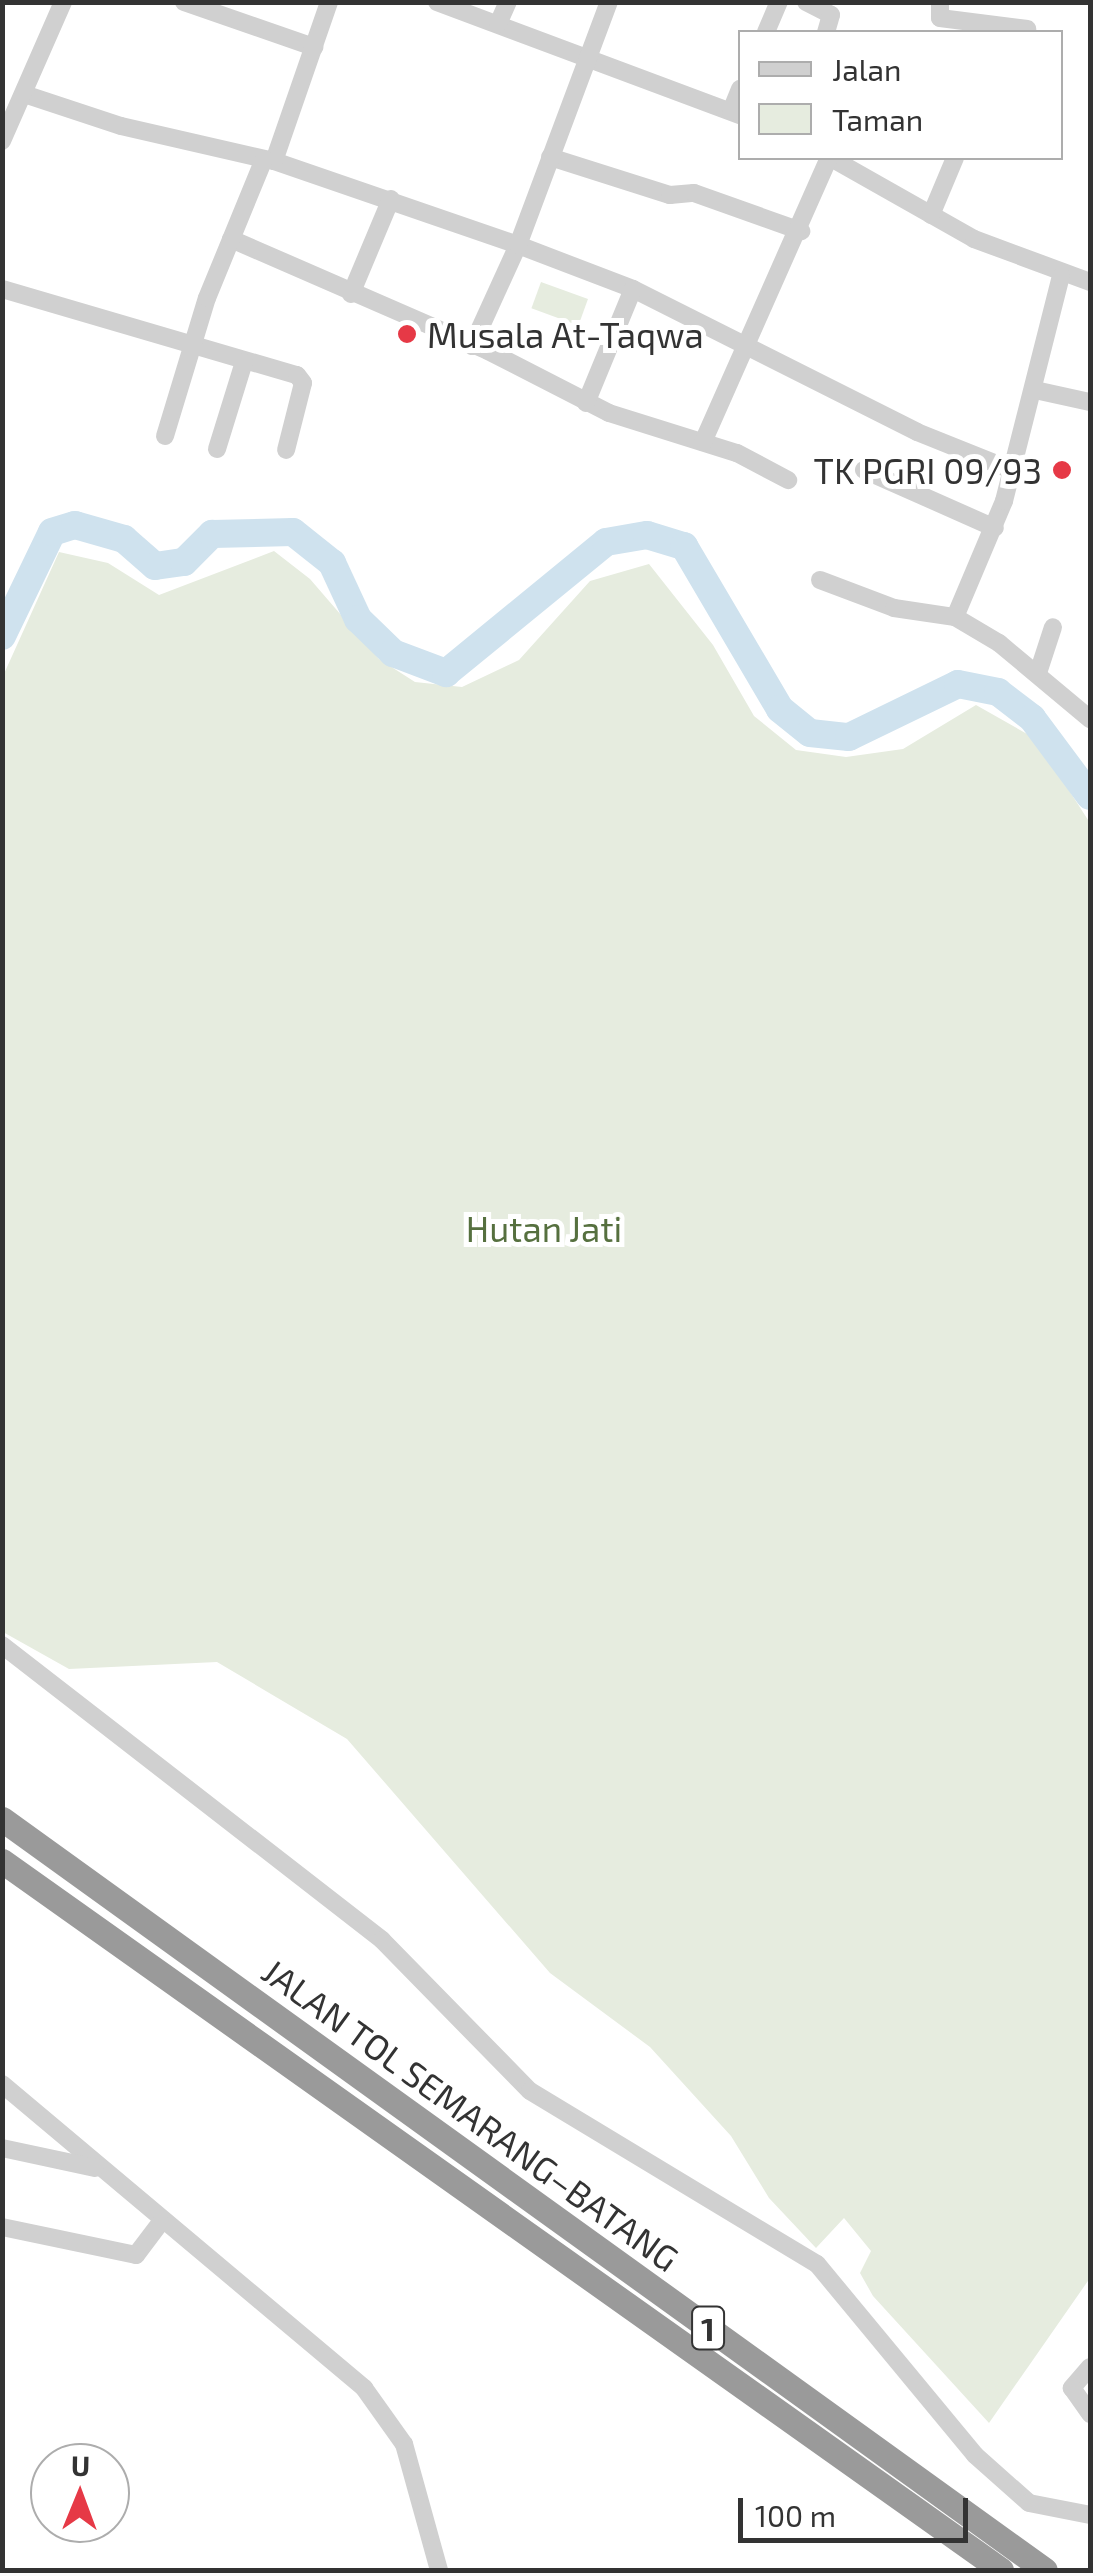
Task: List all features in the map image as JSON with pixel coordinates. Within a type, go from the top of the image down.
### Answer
[{"type":"highway","name":"JALAN TOL SEMARANG–BATANG","points":[[2,1819],[1046,2570]]},
{"type":"highway","name":"JALAN TOL SEMARANG–BATANG","points":[[2,1861],[1001,2570]]},
{"type":"street","points":[[2,141],[63,2]]},
{"type":"street","points":[[184,2],[314,47]]},
{"type":"street","points":[[165,436],[230,239],[269,160],[329,2]]},
{"type":"street","points":[[438,2],[736,113]]},
{"type":"street","points":[[498,24],[508,2]]},
{"type":"street","points":[[472,346],[518,246],[609,2]]},
{"type":"street","points":[[767,30],[779,2]]},
{"type":"street","points":[[806,2],[831,15],[827,30]]},
{"type":"street","points":[[940,2],[940,18],[972,29],[1027,30]]},
{"type":"street","points":[[24,94],[269,160],[391,199],[633,289],[744,341],[917,432],[1009,468]]},
{"type":"street","points":[[550,157],[670,196],[694,192],[801,231]]},
{"type":"street","points":[[703,442],[744,341],[801,231],[829,160]]},
{"type":"street","points":[[834,160],[931,214],[1061,276],[1090,282]]},
{"type":"street","points":[[931,214],[954,160]]},
{"type":"street","points":[[351,294],[391,199]]},
{"type":"street","points":[[230,239],[472,346],[586,403],[703,442],[788,480]]},
{"type":"street","points":[[955,616],[995,528],[1009,468],[1035,390],[1061,276]]},
{"type":"street","points":[[2,289],[302,378],[286,450]]},
{"type":"street","points":[[586,403],[633,289]]},
{"type":"street","points":[[217,449],[244,362]]},
{"type":"street","points":[[1035,390],[1090,402]]},
{"type":"street","points":[[864,470],[995,528]]},
{"type":"street","points":[[820,580],[894,608],[955,616],[1038,672],[1090,716]]},
{"type":"street","points":[[1038,672],[1054,627]]},
{"type":"street","points":[[2,1644],[382,1940],[530,2091],[817,2264],[975,2454],[1028,2503],[1090,2515]]},
{"type":"street","points":[[2,2084],[160,2223],[364,2388],[387,2415],[404,2444],[439,2570]]},
{"type":"street","points":[[2,2148],[97,2169]]},
{"type":"street","points":[[2,2227],[136,2255],[160,2223]]},
{"type":"street","points":[[1090,2367],[1072,2384],[1090,2414]]},
{"type":"green space","points":[[541,282],[588,299],[578,325],[531,308]]},
{"type":"green space","name":"Hutan Jati","points":[[274,551],[310,579],[379,659],[415,682],[462,687],[519,660],[590,581],[649,564],[713,645],[754,716],[796,750],[846,757],[903,749],[976,705],[1036,739],[1090,823],[1090,2278],[989,2423],[873,2296],[860,2273],[871,2251],[844,2218],[816,2248],[769,2198],[731,2136],[650,2047],[550,1973],[347,1739],[217,1662],[69,1669],[3,1632],[3,676],[59,552],[108,563],[159,595]]},
{"type":"waterway","points":[[2,636],[52,532],[75,525],[124,539],[155,566],[184,562],[212,534],[293,532],[332,563],[358,619],[393,653],[446,673],[606,542],[647,535],[684,546],[780,709],[810,733],[849,737],[958,684],[998,692],[1032,718],[1090,796]]},
{"type":"place","name":"Musala At-Taqwa","points":[[407,334]]},
{"type":"place","name":"TK PGRI 09/93","points":[[1062,470]]}]
